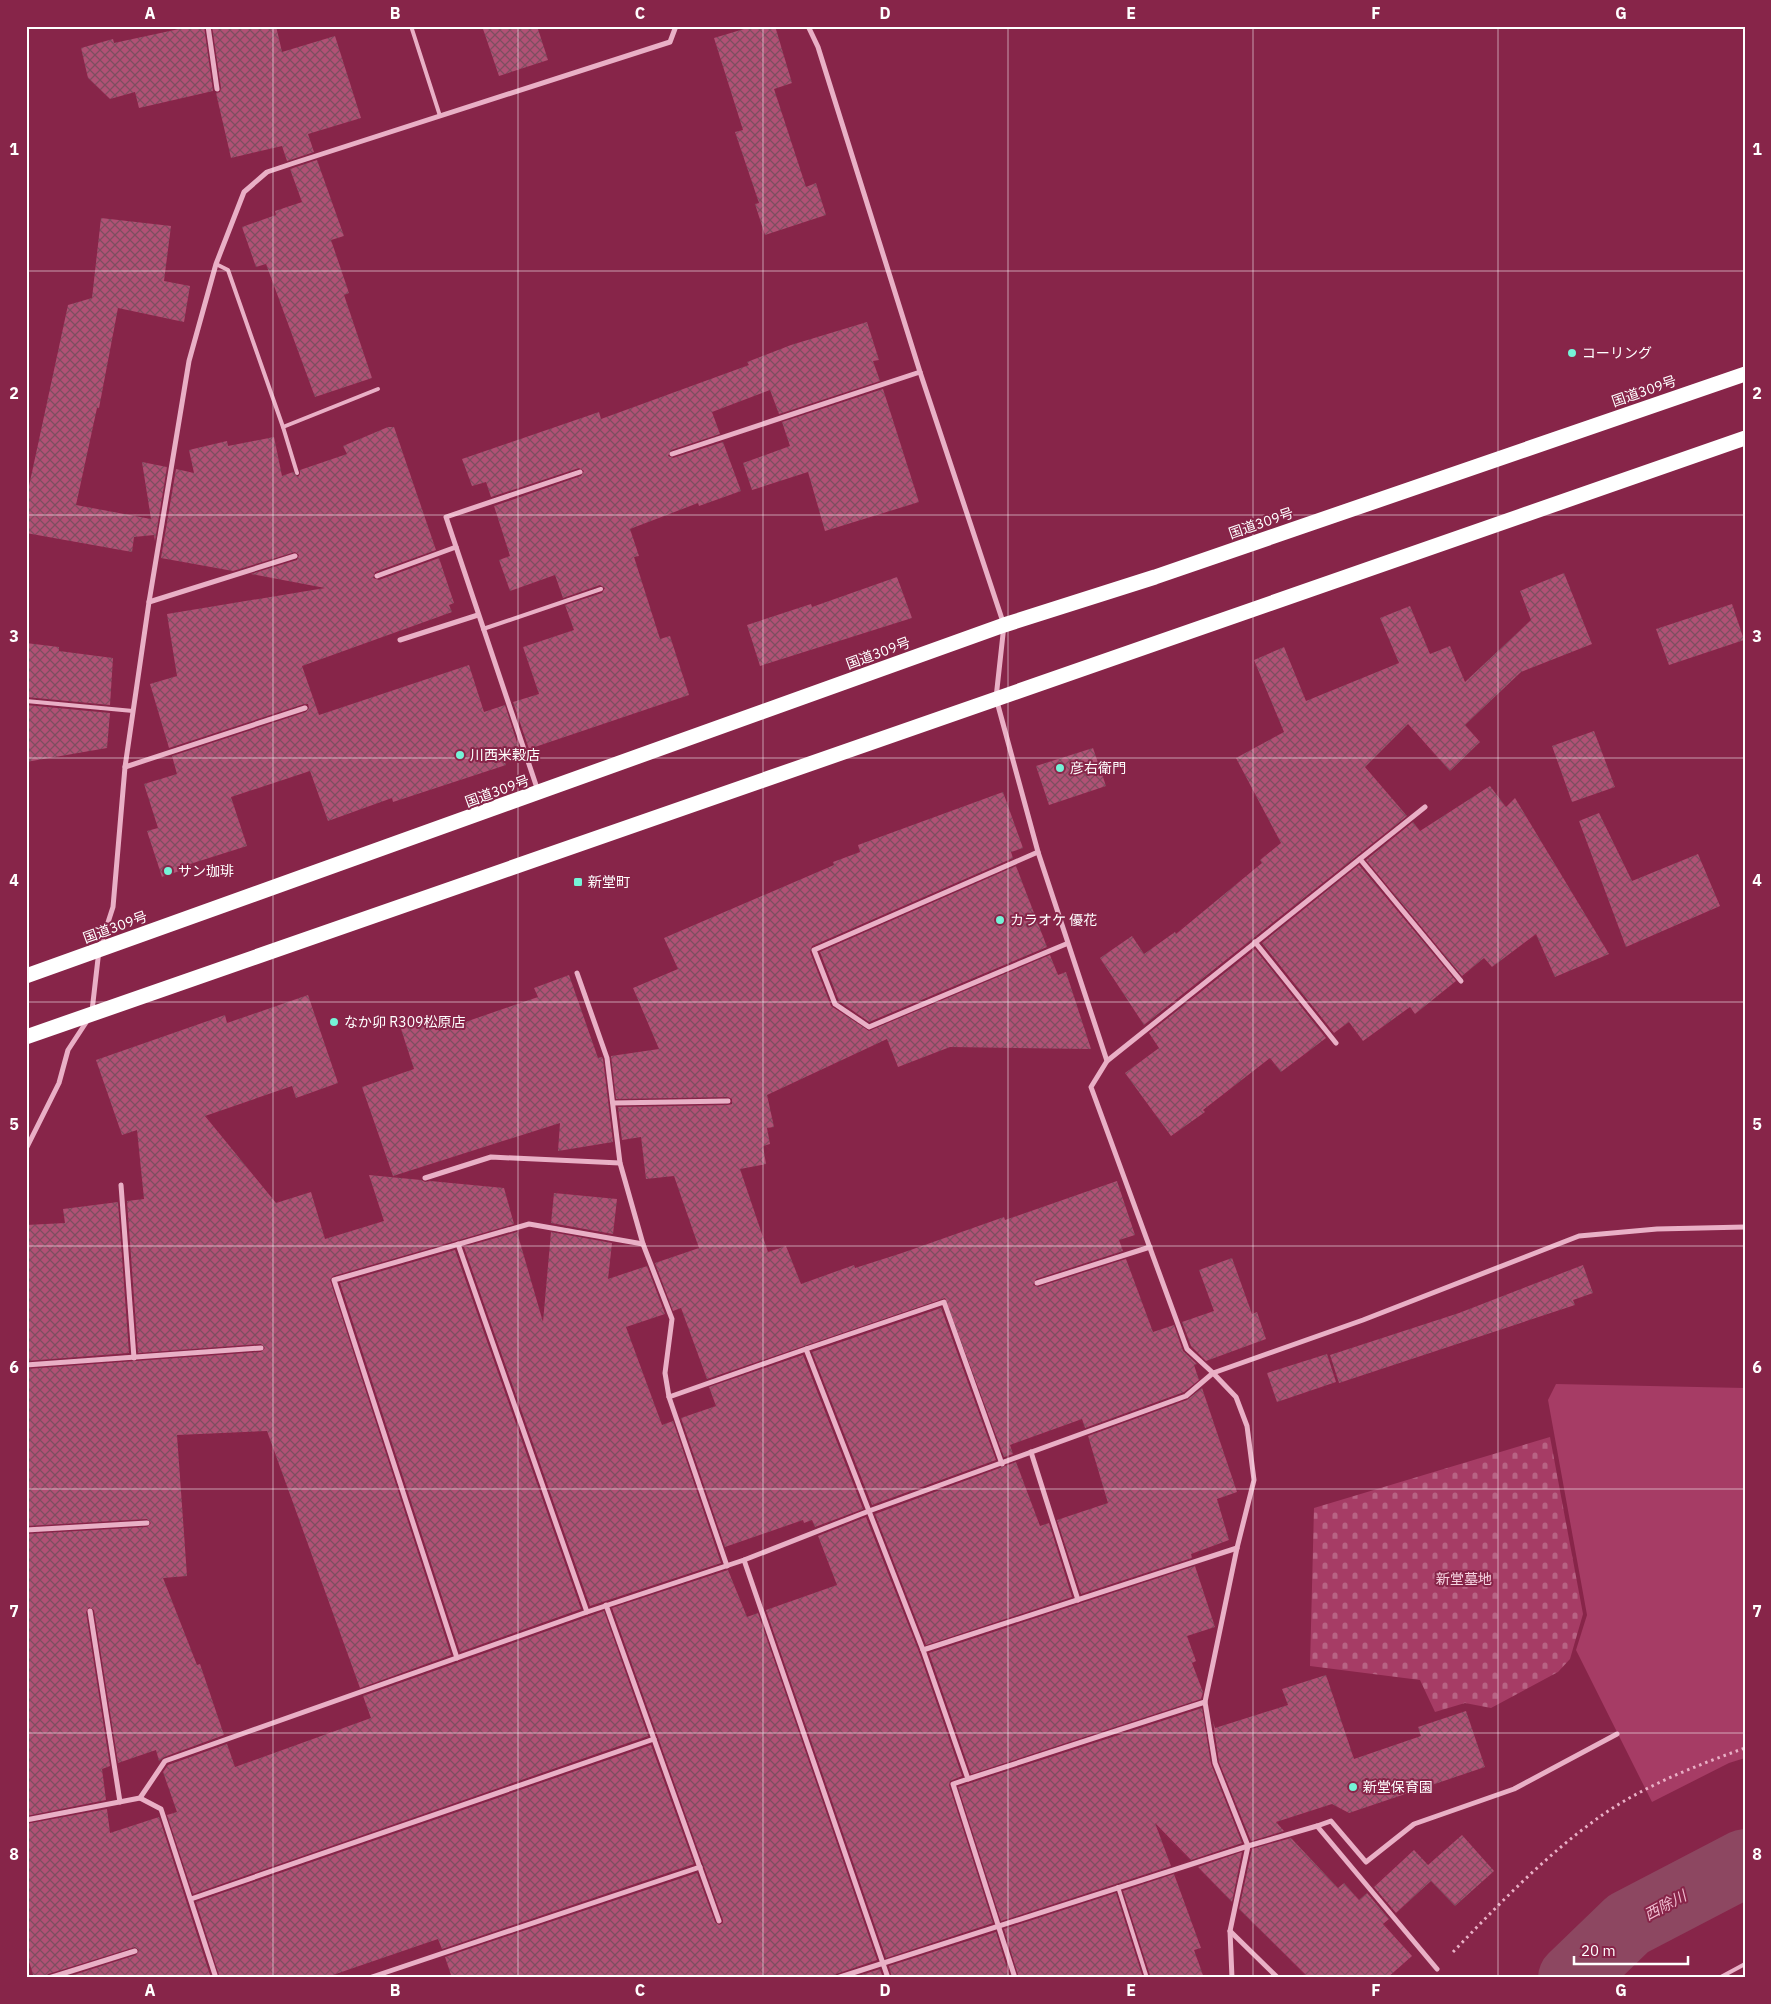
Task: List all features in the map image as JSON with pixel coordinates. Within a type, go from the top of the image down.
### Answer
[{"type":"highway","name":"国道309号","points":[[26,976],[539,794],[1004,625],[1164,574],[1745,374]]},
{"type":"highway","points":[[26,1037],[1745,438]]},
{"type":"street","points":[[208,26],[217,89]]},
{"type":"street","points":[[26,1149],[59,1084],[68,1050],[91,1014],[99,950],[113,907],[125,768],[132,712],[189,362],[216,264],[244,192],[267,172],[670,42],[676,26]]},
{"type":"street","points":[[808,26],[818,48],[920,372],[1004,625],[996,698],[1038,852],[1066,944],[1107,1061]]},
{"type":"street","points":[[672,454],[920,372]]},
{"type":"street","points":[[539,794],[446,517],[580,472]]},
{"type":"street","points":[[377,576],[456,547]]},
{"type":"street","points":[[149,602],[296,556]]},
{"type":"street","points":[[400,640],[478,615]]},
{"type":"street","points":[[125,768],[305,708]]},
{"type":"street","points":[[1232,1978],[1230,1931],[1248,1846],[1215,1763],[1205,1702],[1237,1548],[1254,1480],[1247,1426],[1236,1397],[1213,1372],[1187,1349],[1091,1087],[1107,1061],[1425,807]]},
{"type":"street","points":[[1038,852],[814,950],[836,1004],[869,1027],[1066,944]]},
{"type":"street","points":[[1360,859],[1461,981]]},
{"type":"street","points":[[1255,942],[1336,1043]]},
{"type":"street","points":[[577,973],[607,1058],[620,1163],[643,1244],[672,1320],[665,1373],[669,1397],[727,1566]]},
{"type":"street","points":[[612,1103],[728,1102]]},
{"type":"street","points":[[425,1178],[491,1157],[620,1163]]},
{"type":"street","points":[[121,1185],[134,1358]]},
{"type":"street","points":[[457,1658],[334,1280],[529,1224],[643,1244]]},
{"type":"street","points":[[140,1798],[165,1761],[606,1605],[744,1560],[869,1512],[1186,1396],[1213,1372],[1363,1320],[1579,1236],[1657,1229],[1745,1227]]},
{"type":"street","points":[[458,1244],[587,1612]]},
{"type":"street","points":[[1037,1283],[1150,1247]]},
{"type":"street","points":[[669,1397],[944,1302],[1002,1464]]},
{"type":"street","points":[[26,1365],[261,1348]]},
{"type":"street","points":[[806,1349],[922,1650],[968,1779]]},
{"type":"street","points":[[1031,1452],[1078,1600]]},
{"type":"street","points":[[26,1530],[146,1524]]},
{"type":"street","points":[[922,1650],[1237,1548]]},
{"type":"street","points":[[744,1560],[888,1978]]},
{"type":"street","points":[[606,1605],[720,1920]]},
{"type":"street","points":[[90,1611],[120,1802]]},
{"type":"street","points":[[1015,1978],[953,1784],[1205,1702]]},
{"type":"street","points":[[837,1978],[1118,1887],[1317,1826],[1330,1820],[1366,1862],[1414,1824],[1514,1789],[1617,1734]]},
{"type":"street","points":[[191,1899],[654,1739]]},
{"type":"street","points":[[26,1820],[140,1798],[161,1810],[216,1978]]},
{"type":"street","points":[[1317,1826],[1437,1968]]},
{"type":"street","points":[[369,1978],[700,1867]]},
{"type":"street","points":[[1230,1931],[1278,1978]]},
{"type":"street","points":[[49,1978],[135,1951]]},
{"type":"lane","points":[[411,26],[440,116]]},
{"type":"lane","points":[[216,264],[228,270],[284,427],[297,473]]},
{"type":"lane","points":[[284,427],[378,389]]},
{"type":"lane","points":[[483,629],[601,589]]},
{"type":"lane","points":[[26,701],[132,712]]},
{"type":"lane","points":[[1118,1887],[1147,1978]]},
{"type":"lane","points":[[1719,1978],[1745,1964]]},
{"type":"path","points":[[1437,1968],[1501,1901],[1597,1818],[1632,1796],[1714,1759],[1745,1748]]},
{"type":"green space","points":[[1556,1384],[1745,1388],[1745,1758],[1729,1763],[1652,1802],[1576,1650],[1587,1615],[1548,1400]]},
{"type":"green space","name":"新堂墓地","points":[[1550,1437],[1583,1614],[1570,1659],[1558,1672],[1491,1708],[1465,1703],[1435,1712],[1420,1680],[1310,1666],[1314,1508]]},
{"type":"building","points":[[193,26],[204,26],[213,91],[139,108],[135,92],[110,99],[88,78],[81,48],[113,39],[114,43]]},
{"type":"building","points":[[212,26],[276,26],[282,52],[335,36],[361,118],[308,134],[314,152],[287,161],[282,146],[231,158],[216,93],[220,92],[221,88]]},
{"type":"building","points":[[482,26],[537,26],[548,60],[499,76]]},
{"type":"building","points":[[754,26],[775,26],[792,83],[774,89],[806,187],[816,183],[826,215],[765,235],[755,204],[759,203],[735,132],[743,130],[714,38]]},
{"type":"building","points":[[317,160],[344,236],[331,240],[349,293],[344,295],[372,378],[315,397],[266,264],[256,267],[242,227],[276,215],[275,211],[302,202],[290,169]]},
{"type":"building","points":[[101,218],[171,226],[164,281],[190,286],[184,322],[118,308],[99,408],[97,408],[76,505],[151,519],[142,462],[167,467],[155,541],[154,535],[134,537],[132,552],[26,533],[26,500],[68,305],[92,298]]},
{"type":"building","points":[[867,322],[879,360],[873,361],[880,381],[779,414],[770,390],[712,412],[720,434],[671,450],[668,456],[673,458],[723,442],[741,491],[699,506],[698,503],[630,529],[639,556],[634,557],[660,639],[670,636],[689,695],[529,749],[513,702],[539,694],[523,647],[574,630],[565,605],[602,593],[605,588],[600,585],[563,598],[555,575],[510,591],[499,560],[510,556],[494,506],[581,476],[584,471],[579,468],[491,497],[486,482],[472,486],[462,459],[599,412],[601,419],[749,365],[747,362],[791,345]]},
{"type":"building","points":[[883,389],[919,502],[825,531],[808,472],[752,490],[743,463],[790,446],[782,422]]},
{"type":"building","points":[[388,427],[394,427],[436,550],[375,572],[373,578],[379,580],[439,558],[454,603],[449,605],[452,612],[302,666],[319,715],[469,665],[484,712],[505,705],[520,752],[503,757],[506,765],[393,802],[392,798],[328,821],[310,771],[231,797],[247,846],[190,864],[191,867],[162,877],[147,831],[158,828],[144,784],[177,774],[172,756],[306,712],[309,708],[308,704],[304,704],[169,748],[150,684],[177,676],[167,614],[325,588],[251,574],[297,560],[299,555],[295,552],[233,571],[161,558],[176,469],[194,473],[189,450],[227,441],[228,446],[274,437],[282,476],[293,472],[298,477],[300,470],[347,454],[343,446]]},
{"type":"building","points":[[1564,573],[1592,644],[1521,672],[1465,725],[1480,742],[1450,771],[1408,724],[1365,767],[1407,816],[1144,1025],[1100,958],[1132,936],[1144,954],[1175,932],[1176,934],[1262,863],[1260,860],[1281,843],[1236,758],[1284,732],[1254,660],[1284,647],[1306,701],[1399,663],[1380,618],[1410,606],[1430,654],[1450,646],[1465,682],[1531,620],[1520,591]]},
{"type":"building","points":[[897,577],[912,618],[760,666],[747,625],[811,604],[812,607]]},
{"type":"building","points":[[1732,604],[1744,640],[1669,665],[1656,629]]},
{"type":"building","points":[[26,643],[59,647],[59,651],[113,658],[110,705],[26,697]]},
{"type":"building","points":[[26,705],[110,713],[107,748],[26,762]]},
{"type":"building","points":[[1594,731],[1615,787],[1572,802],[1552,746]]},
{"type":"building","points":[[1093,748],[1106,786],[1049,805],[1036,766]]},
{"type":"building","points":[[1490,786],[1506,807],[1515,798],[1609,954],[1555,977],[1536,934],[1492,967],[1484,958],[1462,976],[1366,860],[1413,822],[1420,831]]},
{"type":"building","points":[[1003,792],[1023,848],[1011,852],[1013,858],[812,946],[810,952],[831,1006],[869,1031],[1050,955],[1058,975],[1066,972],[1091,1049],[950,1047],[898,1067],[887,1039],[767,1095],[774,1127],[767,1128],[770,1144],[763,1146],[766,1164],[740,1169],[768,1252],[786,1246],[801,1284],[854,1265],[855,1268],[902,1253],[1004,1217],[1005,1220],[1117,1181],[1135,1235],[1119,1240],[1123,1251],[1036,1279],[1033,1285],[1038,1287],[1126,1259],[1153,1332],[1174,1325],[1183,1351],[1197,1364],[1194,1365],[1199,1380],[1184,1392],[1085,1428],[1082,1419],[1010,1445],[1013,1454],[1004,1457],[945,1298],[707,1379],[681,1308],[673,1311],[655,1263],[699,1248],[674,1176],[646,1179],[641,1137],[622,1140],[618,1107],[728,1105],[732,1104],[732,1099],[728,1097],[616,1099],[611,1056],[659,1049],[633,988],[678,969],[664,938],[834,865],[833,862],[860,852],[858,845]]},
{"type":"building","points":[[1599,813],[1632,881],[1698,854],[1720,906],[1626,947],[1579,821]]},
{"type":"building","points":[[1359,865],[1456,981],[1415,1014],[1410,1007],[1363,1041],[1349,1022],[1334,1033],[1262,943]]},
{"type":"building","points":[[1016,866],[1047,947],[869,1022],[839,1001],[820,952]]},
{"type":"building","points":[[1255,949],[1326,1038],[1281,1072],[1270,1058],[1203,1110],[1205,1112],[1171,1136],[1125,1073],[1159,1048],[1149,1033]]},
{"type":"building","points":[[569,975],[598,1058],[602,1057],[603,1059],[613,1142],[558,1151],[560,1123],[393,1176],[362,1087],[414,1069],[401,1029],[434,1017],[439,1031],[538,997],[534,988]]},
{"type":"building","points":[[308,995],[338,1083],[296,1098],[292,1086],[205,1116],[276,1203],[311,1192],[325,1239],[384,1221],[369,1175],[425,1182],[504,1188],[514,1224],[333,1276],[330,1280],[451,1655],[360,1688],[267,1431],[177,1435],[187,1576],[163,1578],[197,1665],[200,1664],[224,1735],[164,1757],[159,1761],[156,1750],[118,1763],[94,1610],[89,1607],[86,1612],[110,1766],[102,1769],[106,1800],[26,1816],[26,1534],[147,1527],[151,1523],[147,1519],[26,1526],[26,1369],[261,1352],[265,1348],[261,1344],[138,1353],[127,1201],[144,1199],[137,1130],[122,1135],[96,1060],[225,1015],[227,1023]]},
{"type":"building","points":[[554,1193],[617,1199],[613,1234],[551,1223]]},
{"type":"building","points":[[118,1202],[129,1353],[26,1361],[26,1225],[65,1223],[63,1209]]},
{"type":"building","points":[[517,1232],[543,1322],[551,1232],[612,1243],[608,1279],[647,1266],[665,1314],[626,1327],[662,1425],[673,1421],[721,1563],[590,1606],[464,1247]]},
{"type":"building","points":[[455,1250],[581,1609],[460,1652],[340,1283]]},
{"type":"building","points":[[1232,1258],[1252,1314],[1257,1312],[1266,1339],[1206,1361],[1191,1346],[1182,1322],[1214,1311],[1199,1270]]},
{"type":"building","points":[[1583,1265],[1593,1293],[1573,1300],[1575,1305],[1339,1383],[1330,1355],[1459,1313]]},
{"type":"building","points":[[941,1308],[996,1460],[872,1505],[812,1352]]},
{"type":"building","points":[[1327,1354],[1336,1382],[1277,1402],[1267,1373]]},
{"type":"building","points":[[803,1355],[863,1509],[815,1527],[812,1520],[804,1523],[803,1520],[725,1547],[681,1418],[716,1406],[709,1387]]},
{"type":"building","points":[[1202,1388],[1237,1492],[1217,1499],[1229,1540],[1191,1554],[1192,1558],[1081,1594],[1057,1520],[1108,1503],[1088,1436],[1187,1400]]},
{"type":"building","points":[[1016,1462],[1040,1526],[1049,1523],[1072,1597],[926,1645],[875,1514]]},
{"type":"building","points":[[866,1517],[919,1652],[962,1776],[950,1781],[949,1785],[993,1923],[886,1958],[766,1610],[837,1585],[818,1536]]},
{"type":"building","points":[[1195,1566],[1215,1627],[1187,1636],[1196,1661],[1192,1663],[1203,1692],[1201,1699],[971,1774],[929,1653]]},
{"type":"building","points":[[728,1570],[747,1617],[758,1613],[877,1960],[836,1974],[833,1978],[452,1978],[445,1957],[697,1873],[715,1922],[719,1925],[723,1923],[612,1608]]},
{"type":"building","points":[[604,1611],[648,1736],[193,1894],[167,1815],[177,1812],[163,1772],[168,1765],[227,1744],[235,1767],[371,1718],[363,1696]]},
{"type":"building","points":[[1326,1675],[1354,1759],[1421,1736],[1418,1727],[1466,1711],[1485,1767],[1349,1813],[1332,1804],[1276,1822],[1284,1831],[1251,1841],[1219,1762],[1213,1721],[1215,1728],[1288,1705],[1282,1689]]},
{"type":"building","points":[[1202,1708],[1211,1764],[1242,1843],[1191,1860],[1155,1823],[1171,1866],[1001,1921],[958,1787]]},
{"type":"building","points":[[651,1745],[694,1864],[442,1949],[438,1939],[324,1978],[220,1978],[196,1902]]},
{"type":"building","points":[[107,1809],[110,1833],[159,1817],[211,1978],[64,1978],[136,1955],[139,1950],[135,1947],[48,1974],[45,1978],[34,1978],[26,1951],[26,1824]]},
{"type":"building","points":[[1462,1835],[1494,1871],[1455,1906],[1431,1881],[1396,1913],[1374,1887],[1414,1850],[1428,1865]]},
{"type":"building","points":[[1291,1838],[1338,1888],[1344,1883],[1359,1900],[1367,1893],[1389,1919],[1383,1924],[1412,1956],[1387,1978],[1309,1978],[1239,1909],[1252,1849]]},
{"type":"building","points":[[1242,1852],[1232,1902],[1198,1867]]},
{"type":"building","points":[[1174,1874],[1201,1948],[1194,1950],[1204,1978],[1151,1978],[1123,1891]]},
{"type":"building","points":[[1116,1893],[1143,1978],[1019,1978],[1004,1929]]},
{"type":"building","points":[[996,1932],[1010,1978],[892,1978],[889,1966]]},
{"type":"building","points":[[880,1969],[883,1978],[852,1978]]},
{"type":"waterway","name":"西除川","points":[[1572,1978],[1628,1924],[1745,1863]]},
{"type":"place","name":"コーリング","points":[[1572,353]]},
{"type":"place","name":"川西米穀店","points":[[460,755]]},
{"type":"place","name":"彦右衛門","points":[[1060,768]]},
{"type":"place","name":"サン珈琲","points":[[168,871]]},
{"type":"place","name":"新堂町","points":[[578,882]]},
{"type":"place","name":"カラオケ 優花","points":[[1000,920]]},
{"type":"place","name":"なか卯 R309松原店","points":[[334,1022]]},
{"type":"place","name":"新堂保育園","points":[[1353,1787]]}]
